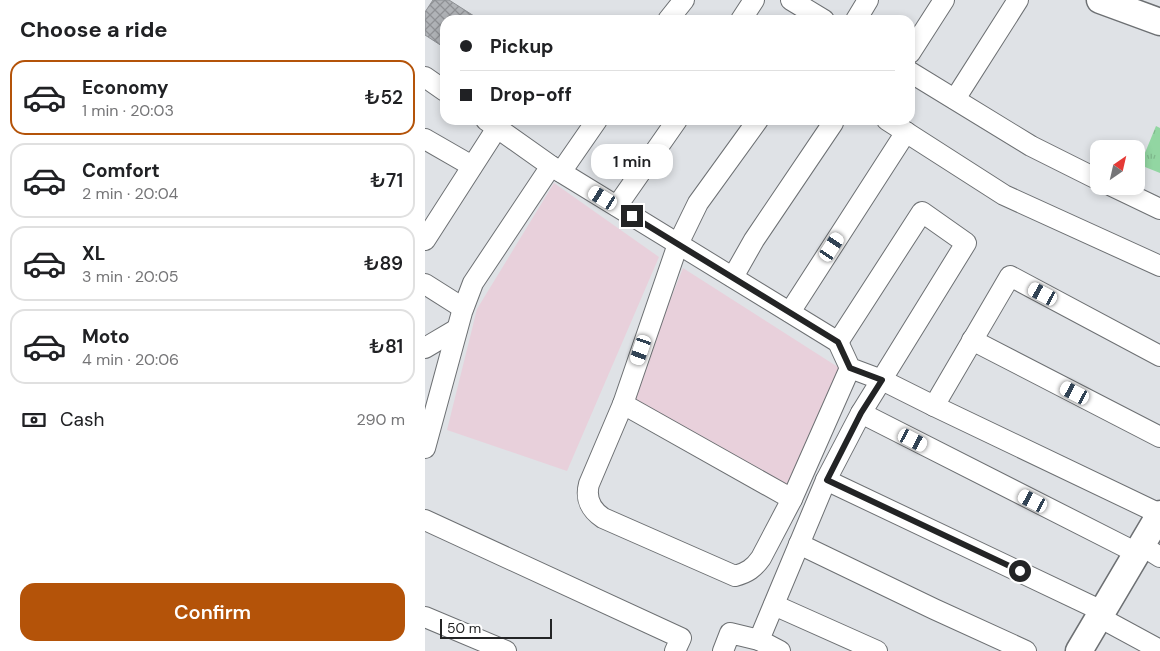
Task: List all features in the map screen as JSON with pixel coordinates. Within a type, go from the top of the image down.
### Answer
[{"type":"main road","points":[[1100,0],[1160,22]]},
{"type":"main road","points":[[1079,651],[1101,614],[1146,552],[1160,514]]},
{"type":"street","points":[[671,15],[684,0]]},
{"type":"street","points":[[744,15],[753,0]]},
{"type":"street","points":[[791,0],[818,14]]},
{"type":"street","points":[[859,15],[868,0]]},
{"type":"street","points":[[915,45],[944,0]]},
{"type":"street","points":[[955,100],[1018,0]]},
{"type":"street","points":[[915,75],[1031,146],[1090,176]]},
{"type":"street","points":[[425,77],[440,88]]},
{"type":"street","points":[[425,240],[472,166],[491,125]]},
{"type":"street","points":[[492,125],[556,169],[838,342],[850,368],[882,380],[1160,514]]},
{"type":"street","points":[[426,438],[463,308],[473,283],[556,169],[593,125]]},
{"type":"street","points":[[617,206],[674,125]]},
{"type":"street","points":[[754,125],[698,203],[678,244],[623,404],[588,490],[592,509],[603,518],[735,576],[745,573],[756,564],[792,499],[850,368]]},
{"type":"street","points":[[733,277],[754,240],[832,125]]},
{"type":"street","points":[[895,125],[1004,196],[1160,266]]},
{"type":"street","points":[[790,312],[906,132]]},
{"type":"street","points":[[425,139],[472,166]]},
{"type":"street","points":[[1132,195],[1160,208]]},
{"type":"street","points":[[759,640],[827,480],[861,413],[966,243],[923,212],[838,342]]},
{"type":"street","points":[[934,406],[1010,276],[1160,356]]},
{"type":"street","points":[[425,284],[463,308]]},
{"type":"street","points":[[425,348],[457,329]]},
{"type":"street","points":[[972,340],[1160,437]]},
{"type":"street","points":[[623,404],[792,499]]},
{"type":"street","points":[[861,413],[1146,552]]},
{"type":"street","points":[[827,480],[1101,614],[1160,650]]},
{"type":"street","points":[[425,520],[681,638],[675,651]]},
{"type":"street","points":[[799,544],[1026,651]]},
{"type":"street","points":[[774,604],[877,651]]},
{"type":"street","points":[[425,617],[506,651]]},
{"type":"street","points":[[723,651],[730,633],[759,640],[780,651]]},
{"type":"shaded area","points":[[554,183],[659,257],[567,471],[447,430],[477,309]]},
{"type":"shaded area","points":[[683,268],[841,369],[788,487],[629,403]]},
{"type":"green space","points":[[1156,126],[1160,128],[1160,173],[1145,167],[1145,153]]},
{"type":"building","points":[[433,0],[449,0],[472,15],[440,15],[440,45],[425,35],[425,12]]},
{"type":"route","points":[[632,216],[838,342],[850,368],[882,380],[861,413],[827,480],[1020,571]]}]
